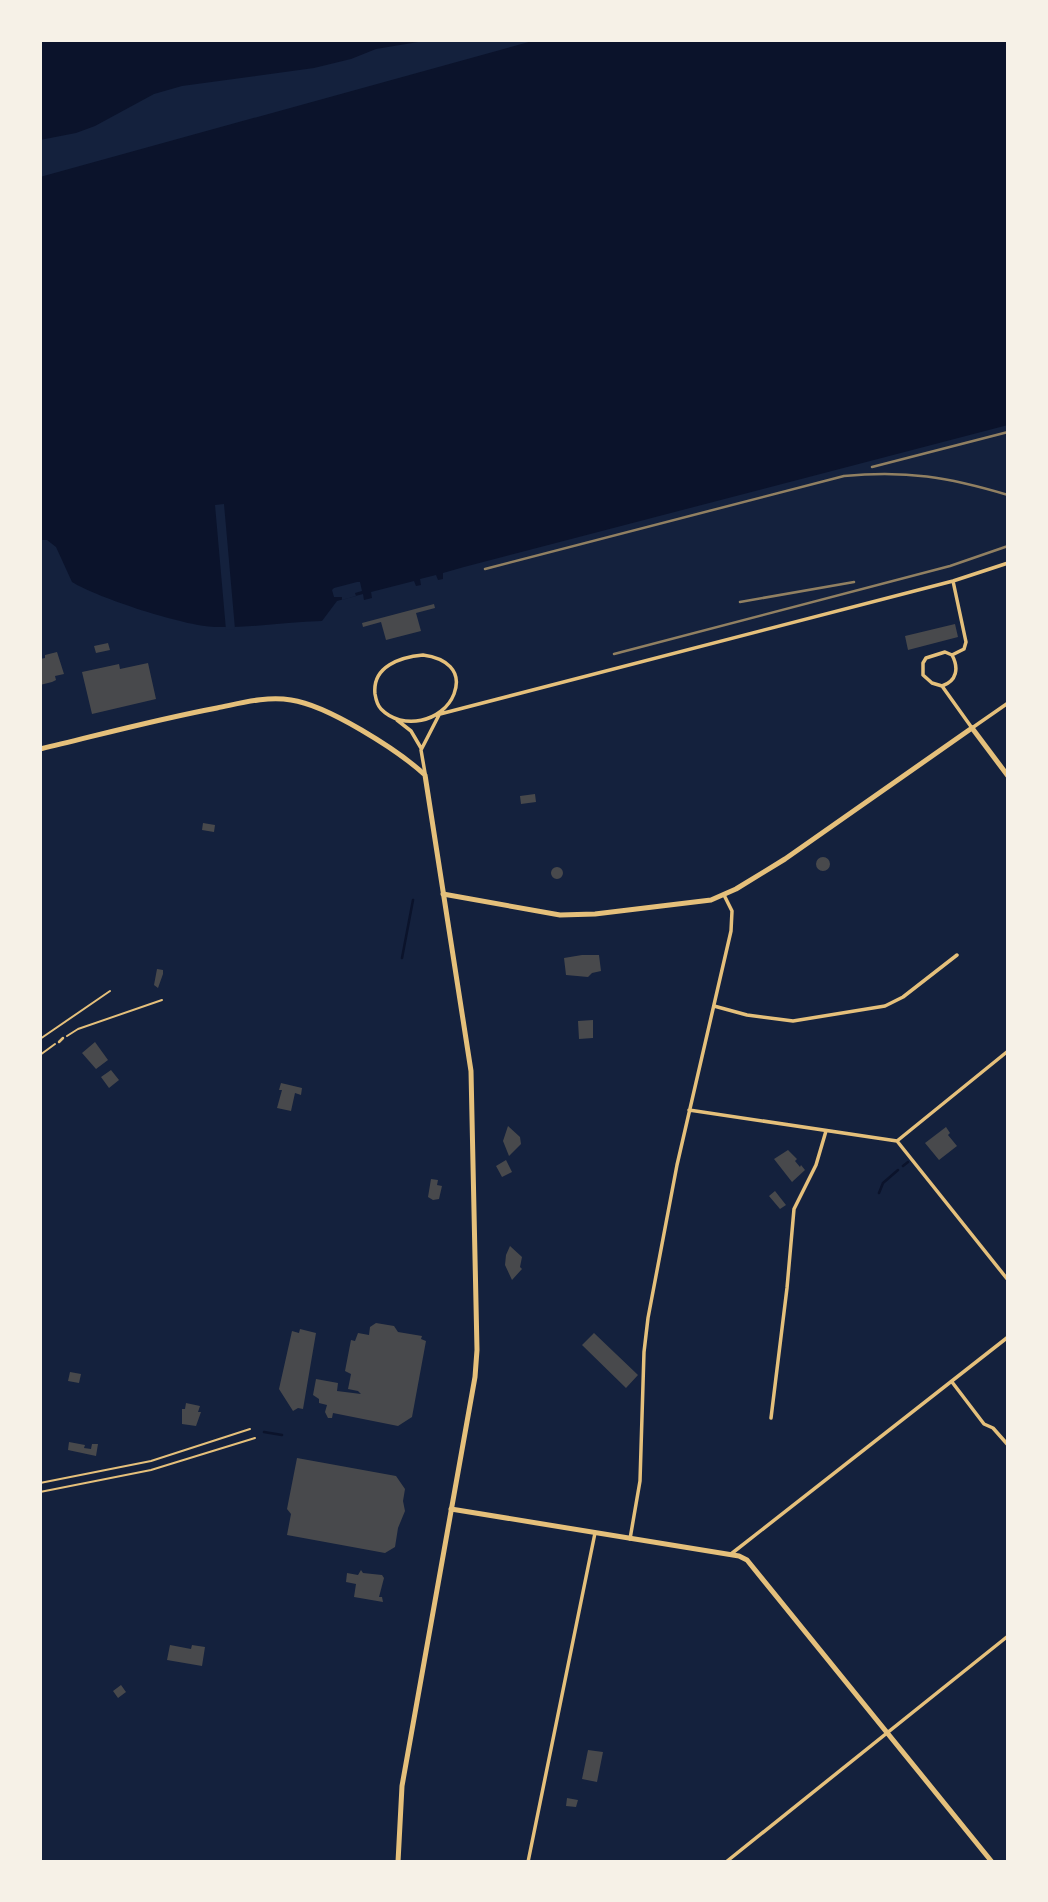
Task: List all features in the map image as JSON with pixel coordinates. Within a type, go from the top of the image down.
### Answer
[{"type":"main road","points":[[40,749],[195,712],[265,699],[286,699],[318,707],[341,719],[407,758],[425,775],[471,1071],[477,1328],[475,1377],[402,1786],[398,1862]]},
{"type":"main road","points":[[443,894],[560,915],[711,900],[785,859],[972,728],[1008,776]]},
{"type":"main road","points":[[451,1509],[742,1557],[749,1562],[992,1862]]},
{"type":"street","points":[[440,714],[953,581],[1008,563]]},
{"type":"street","points":[[952,655],[964,649],[966,642],[953,581]]},
{"type":"street","points":[[945,652],[952,655],[957,665],[955,676],[942,686],[932,683],[923,675],[923,663],[931,656],[945,652]]},
{"type":"street","points":[[421,750],[456,689],[454,669],[434,656],[412,656],[389,664],[375,684],[379,707],[411,731],[421,750],[425,775]]},
{"type":"street","points":[[942,686],[972,728],[1008,703]]},
{"type":"street","points":[[394,718],[423,721],[444,708]]},
{"type":"street","points":[[630,1539],[640,1481],[646,1327],[689,1110],[732,925],[730,907],[724,895]]},
{"type":"street","points":[[714,1006],[747,1015],[793,1021],[885,1006],[903,998],[957,955]]},
{"type":"street","points":[[59,1042],[63,1038]]},
{"type":"street","points":[[897,1141],[1008,1051]]},
{"type":"street","points":[[689,1110],[897,1141],[1008,1280]]},
{"type":"street","points":[[771,1418],[795,1206],[816,1165],[825,1131]]},
{"type":"street","points":[[729,1555],[1008,1337]]},
{"type":"street","points":[[951,1381],[984,1424],[993,1428],[1008,1446]]},
{"type":"street","points":[[528,1862],[595,1533]]},
{"type":"street","points":[[726,1862],[1008,1636]]},
{"type":"path","points":[[40,1039],[110,990]]},
{"type":"path","points":[[63,1038],[78,1029],[162,1000]]},
{"type":"path","points":[[40,1055],[59,1042]]},
{"type":"path","points":[[40,1483],[151,1461],[250,1429]]},
{"type":"path","points":[[40,1492],[151,1470],[255,1438]]},
{"type":"water","points":[[40,40],[1008,40],[1008,425],[464,567],[443,573],[443,579],[438,580],[436,575],[420,579],[421,585],[416,586],[414,581],[371,592],[372,598],[364,600],[363,594],[337,601],[322,621],[215,627],[163,617],[101,596],[72,582],[56,547],[47,540],[40,540]]},
{"type":"pier","points":[[430,40],[536,40],[40,177],[40,140],[95,126],[154,94],[182,86],[314,68],[351,59],[376,49]]},
{"type":"pier","points":[[224,504],[235,629],[226,630],[215,505]]},
{"type":"pier","points":[[360,582],[362,591],[355,593],[356,596],[342,600],[342,597],[334,597],[334,588]]},
{"type":"building","points":[[434,604],[435,608],[416,613],[421,631],[386,640],[381,622],[363,627],[362,623]]},
{"type":"building","points":[[955,624],[958,637],[908,650],[905,636]]},
{"type":"building","points":[[108,643],[110,650],[96,653],[94,646]]},
{"type":"building","points":[[57,652],[64,674],[55,676],[56,680],[52,682],[40,685],[40,659]]},
{"type":"building","points":[[148,663],[156,699],[92,714],[82,672],[119,664],[120,669]]},
{"type":"building","points":[[535,794],[536,802],[521,804],[520,796]]},
{"type":"building","points":[[203,823],[215,825],[214,832],[202,830]]},
{"type":"building","points":[[823,857],[828,859],[828,869],[823,871],[818,869],[816,864],[818,859]]},
{"type":"building","points":[[557,867],[563,873],[557,879],[551,873]]},
{"type":"building","points":[[599,955],[601,971],[588,977],[566,975],[564,958]]},
{"type":"building","points":[[157,969],[163,970],[158,988],[154,985]]},
{"type":"building","points":[[593,1020],[593,1038],[579,1039],[578,1021]]},
{"type":"building","points":[[95,1042],[108,1060],[96,1069],[82,1053]]},
{"type":"building","points":[[111,1070],[119,1080],[109,1088],[101,1077]]},
{"type":"building","points":[[281,1083],[302,1088],[301,1095],[295,1093],[291,1111],[277,1108]]},
{"type":"building","points":[[508,1126],[520,1137],[521,1144],[509,1156],[503,1141]]},
{"type":"building","points":[[946,1127],[950,1133],[948,1135],[957,1146],[939,1160],[925,1143]]},
{"type":"building","points":[[788,1150],[805,1170],[792,1182],[774,1159]]},
{"type":"building","points":[[506,1160],[512,1172],[502,1177],[496,1166]]},
{"type":"building","points":[[431,1179],[438,1180],[437,1185],[442,1186],[439,1199],[428,1197]]},
{"type":"building","points":[[775,1191],[786,1205],[780,1209],[769,1196]]},
{"type":"building","points":[[510,1246],[522,1257],[522,1269],[512,1280],[505,1265]]},
{"type":"building","points":[[376,1323],[394,1326],[398,1332],[422,1336],[421,1339],[426,1341],[412,1417],[398,1426],[333,1413],[332,1418],[328,1418],[325,1412],[327,1405],[319,1403],[319,1399],[313,1395],[316,1379],[338,1383],[337,1391],[361,1394],[348,1389],[351,1374],[345,1371],[351,1340],[355,1341],[358,1333],[369,1335],[370,1327]]},
{"type":"building","points":[[300,1329],[316,1333],[303,1409],[293,1411],[279,1389],[292,1331],[299,1333]]},
{"type":"building","points":[[594,1333],[638,1375],[626,1388],[582,1345]]},
{"type":"building","points":[[70,1372],[81,1374],[79,1383],[68,1381]]},
{"type":"building","points":[[186,1403],[200,1406],[198,1412],[201,1412],[196,1426],[182,1424],[182,1409],[185,1409]]},
{"type":"building","points":[[69,1442],[91,1449],[92,1444],[98,1444],[96,1456],[68,1450]]},
{"type":"building","points":[[297,1458],[396,1476],[405,1489],[405,1511],[398,1528],[395,1547],[385,1553],[287,1535],[291,1514],[287,1509]]},
{"type":"building","points":[[361,1570],[363,1573],[382,1575],[384,1578],[379,1597],[382,1597],[383,1602],[354,1597],[356,1584],[346,1582],[347,1573],[358,1575]]},
{"type":"building","points":[[170,1645],[191,1649],[192,1645],[205,1647],[202,1666],[167,1660]]},
{"type":"building","points":[[121,1685],[126,1692],[118,1698],[113,1691]]},
{"type":"building","points":[[588,1750],[603,1752],[597,1782],[582,1779]]},
{"type":"building","points":[[567,1798],[578,1800],[576,1807],[566,1806]]},
{"type":"waterway","points":[[402,958],[413,900]]},
{"type":"waterway","points":[[903,1166],[908,1162]]},
{"type":"waterway","points":[[879,1193],[883,1183],[898,1170]]},
{"type":"waterway","points":[[264,1432],[282,1435]]},
{"type":"railway","points":[[872,467],[1008,432]]},
{"type":"railway","points":[[485,569],[844,476],[927,476],[1008,495]]},
{"type":"railway","points":[[614,654],[950,566],[1008,546]]},
{"type":"railway","points":[[740,602],[854,582]]}]
